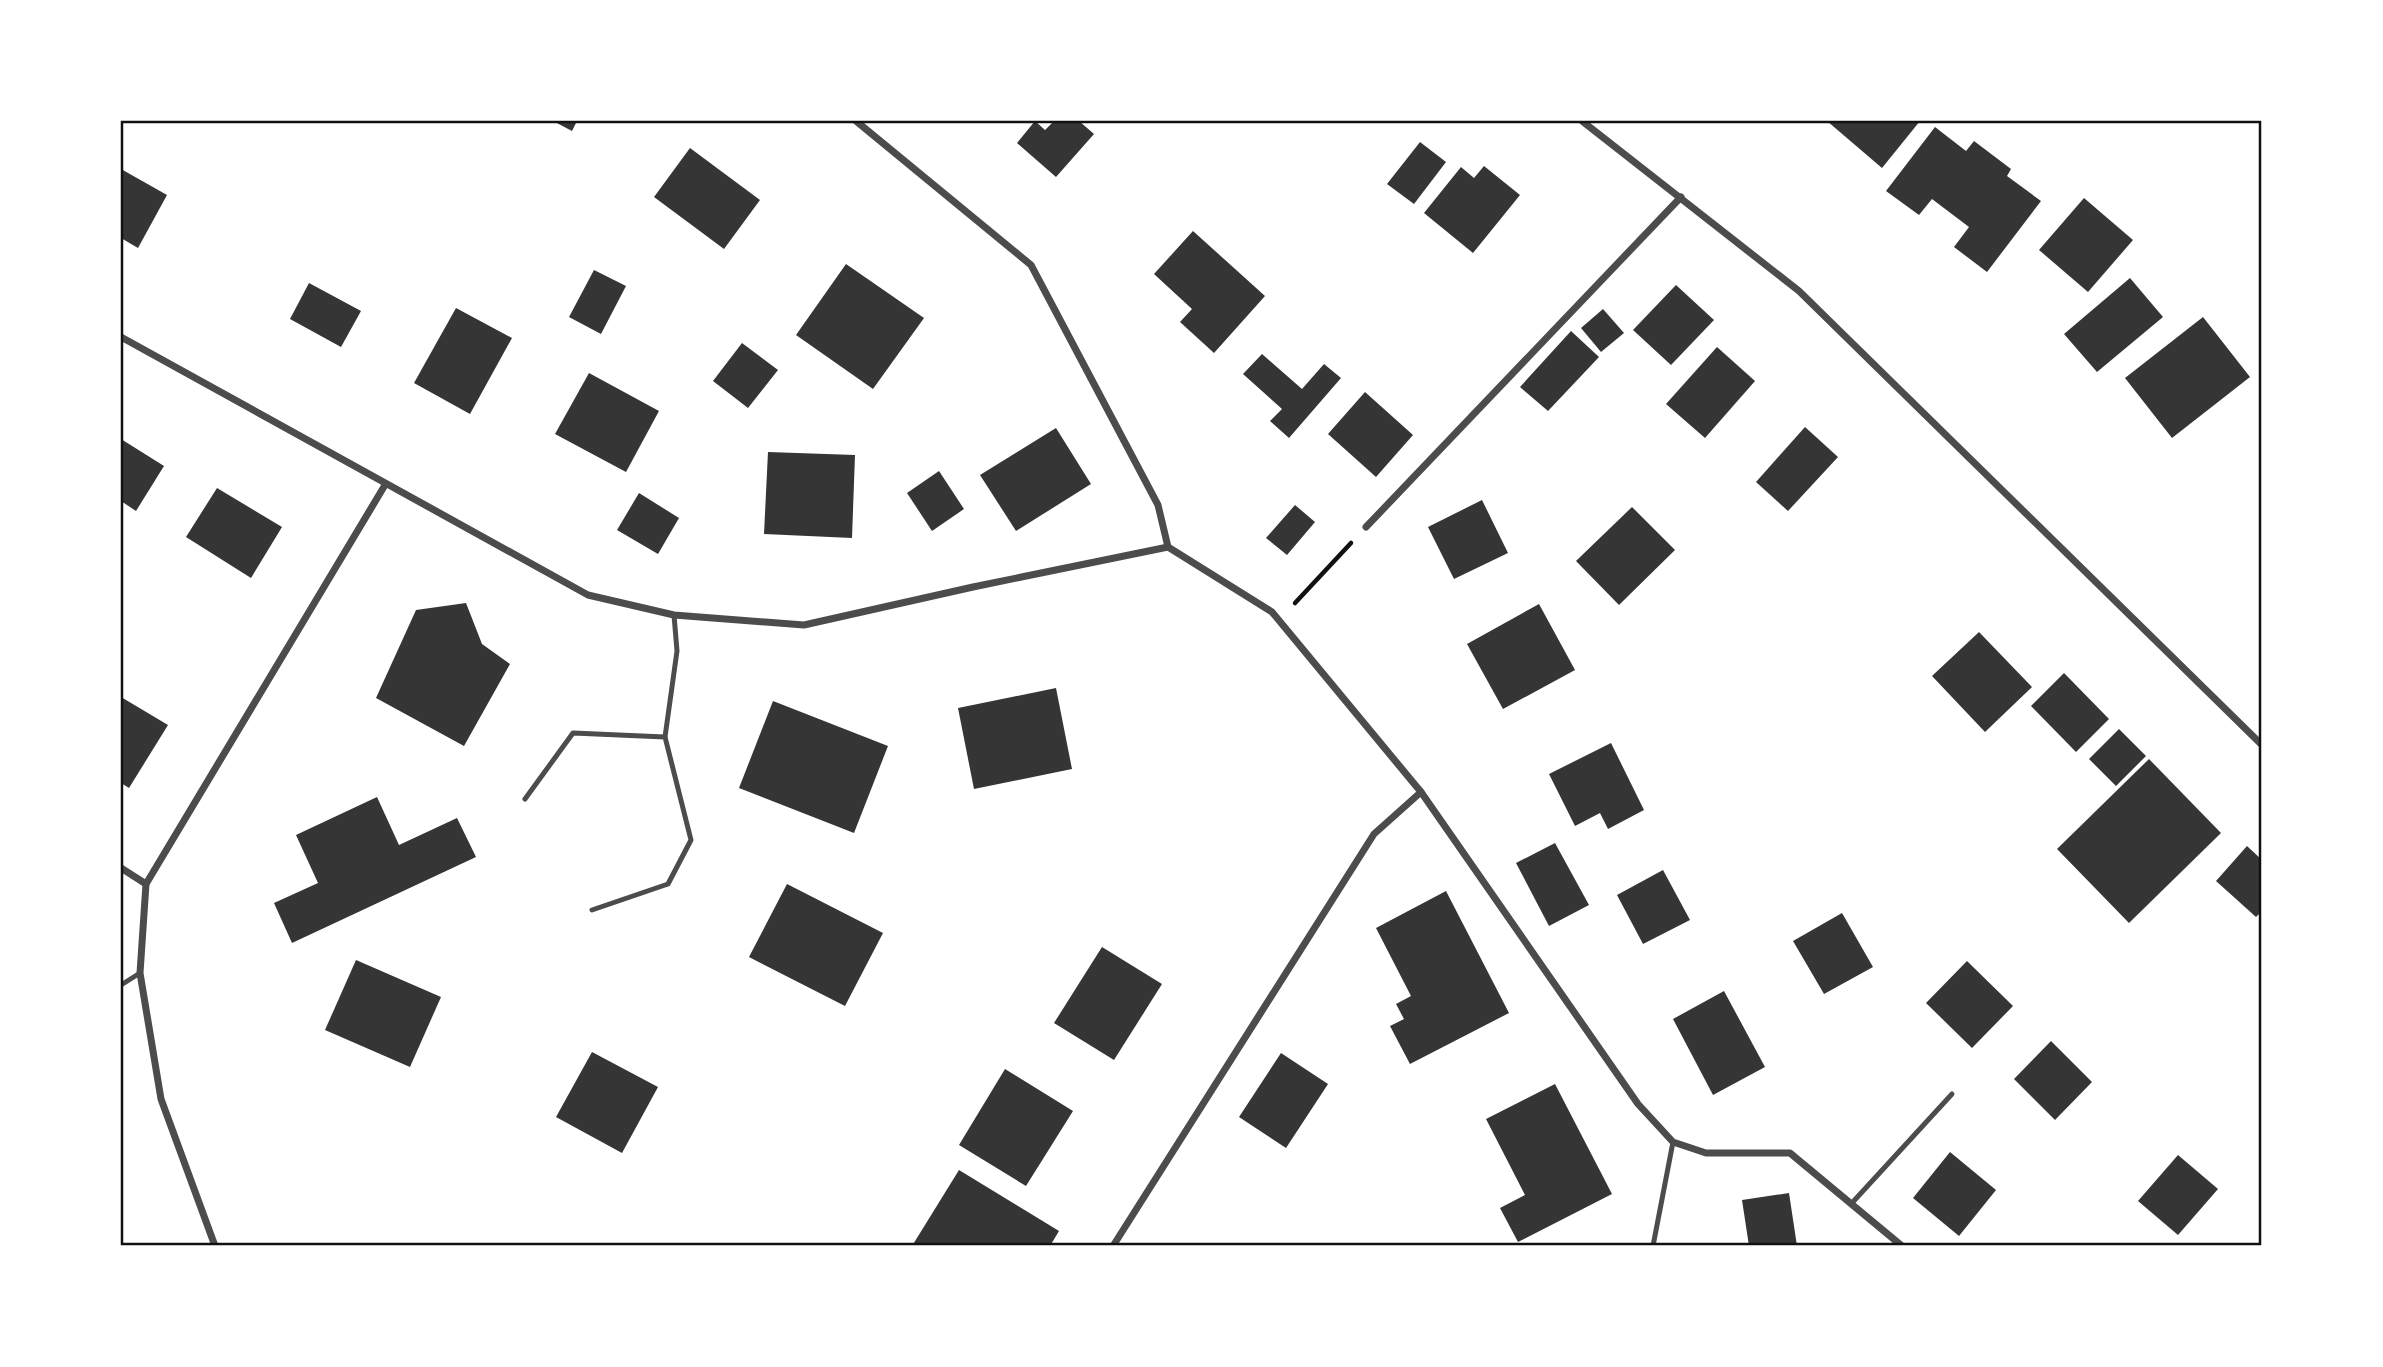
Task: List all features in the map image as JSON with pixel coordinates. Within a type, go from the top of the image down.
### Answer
[{"type":"street","points":[[856,121],[1031,265],[1158,505],[1168,547]]},
{"type":"street","points":[[1582,121],[1799,291],[2262,745]]},
{"type":"street","points":[[1366,527],[1681,197]]},
{"type":"street","points":[[121,337],[588,595],[674,615],[804,625],[1168,547],[1272,612],[1279,620],[1421,792],[1638,1104],[1673,1142],[1706,1153],[1790,1153],[1902,1246]]},
{"type":"street","points":[[215,1246],[161,1099],[141,973],[146,884],[385,485]]},
{"type":"street","points":[[1113,1246],[1374,834],[1421,792]]},
{"type":"street","points":[[121,868],[146,884]]},
{"type":"lane","points":[[592,910],[668,884],[691,840],[665,737],[677,651],[674,615]]},
{"type":"lane","points":[[525,799],[573,733],[665,737]]},
{"type":"lane","points":[[121,985],[141,973]]},
{"type":"lane","points":[[1852,1204],[1952,1094]]},
{"type":"lane","points":[[1653,1246],[1673,1142]]},
{"type":"path","points":[[1279,620],[1366,527]]},
{"type":"building","points":[[553,121],[577,121],[572,131]]},
{"type":"building","points":[[1035,121],[1045,130],[1054,121],[1079,121],[1094,134],[1056,177],[1017,143]]},
{"type":"building","points":[[1827,121],[1920,121],[1882,168]]},
{"type":"building","points":[[1935,127],[1966,151],[1974,141],[2011,169],[2007,176],[2041,201],[1987,272],[1954,247],[1969,227],[1932,199],[1919,215],[1886,191]]},
{"type":"building","points":[[1420,142],[1446,162],[1414,204],[1387,184]]},
{"type":"building","points":[[690,148],[760,200],[724,249],[654,197]]},
{"type":"building","points":[[1484,166],[1520,195],[1473,253],[1424,213],[1461,167],[1474,178]]},
{"type":"building","points":[[121,169],[167,195],[138,248],[121,238]]},
{"type":"building","points":[[2084,198],[2133,240],[2088,292],[2039,250]]},
{"type":"building","points":[[1193,231],[1265,296],[1214,353],[1180,322],[1192,309],[1154,274]]},
{"type":"building","points":[[846,264],[924,318],[873,389],[796,335]]},
{"type":"building","points":[[594,270],[626,286],[601,334],[569,317]]},
{"type":"building","points":[[2130,278],[2163,317],[2097,372],[2064,334]]},
{"type":"building","points":[[309,283],[361,311],[341,347],[290,319]]},
{"type":"building","points":[[1676,285],[1714,320],[1671,365],[1633,330]]},
{"type":"building","points":[[456,308],[512,338],[470,414],[414,383]]},
{"type":"building","points":[[1603,309],[1624,333],[1601,352],[1581,328]]},
{"type":"building","points":[[2203,317],[2250,377],[2172,438],[2125,378]]},
{"type":"building","points":[[1571,331],[1599,357],[1548,411],[1520,387]]},
{"type":"building","points":[[742,343],[778,370],[748,408],[713,381]]},
{"type":"building","points":[[1717,347],[1755,381],[1705,438],[1666,404]]},
{"type":"building","points":[[1262,354],[1302,389],[1324,364],[1341,378],[1289,438],[1270,421],[1282,409],[1243,374]]},
{"type":"building","points":[[589,373],[659,411],[626,472],[555,434]]},
{"type":"building","points":[[1365,392],[1413,435],[1376,477],[1328,434]]},
{"type":"building","points":[[1805,427],[1838,457],[1788,511],[1756,482]]},
{"type":"building","points":[[1056,428],[1091,484],[1016,531],[980,475]]},
{"type":"building","points":[[121,439],[164,466],[136,511],[121,501]]},
{"type":"building","points":[[768,452],[855,455],[852,538],[764,534]]},
{"type":"building","points":[[939,471],[964,509],[932,531],[907,493]]},
{"type":"building","points":[[217,488],[282,527],[251,578],[186,537]]},
{"type":"building","points":[[639,493],[679,518],[658,554],[617,530]]},
{"type":"building","points":[[1482,500],[1508,553],[1454,579],[1428,527]]},
{"type":"building","points":[[1295,505],[1315,522],[1287,555],[1266,538]]},
{"type":"building","points":[[1632,507],[1675,550],[1619,605],[1576,561]]},
{"type":"building","points":[[466,603],[482,644],[510,664],[464,746],[376,698],[416,610]]},
{"type":"building","points":[[1539,604],[1575,670],[1503,709],[1467,644]]},
{"type":"building","points":[[1979,632],[2032,687],[1985,732],[1932,676]]},
{"type":"building","points":[[2064,673],[2109,719],[2076,752],[2031,706]]},
{"type":"building","points":[[1056,688],[1072,769],[974,789],[958,708]]},
{"type":"building","points":[[121,697],[168,725],[129,788],[121,783]]},
{"type":"building","points":[[773,701],[888,746],[854,833],[739,788]]},
{"type":"building","points":[[2119,729],[2146,756],[2116,786],[2089,759]]},
{"type":"building","points":[[1611,743],[1644,810],[1608,829],[1600,813],[1575,826],[1549,774]]},
{"type":"building","points":[[2149,759],[2221,833],[2129,923],[2057,849]]},
{"type":"building","points":[[377,797],[399,845],[457,818],[476,857],[292,943],[274,903],[318,883],[296,835]]},
{"type":"building","points":[[1555,843],[1589,905],[1549,926],[1516,863]]},
{"type":"building","points":[[2247,846],[2262,860],[2262,911],[2256,917],[2216,881]]},
{"type":"building","points":[[1663,870],[1690,920],[1643,944],[1617,895]]},
{"type":"building","points":[[787,884],[883,933],[845,1006],[749,957]]},
{"type":"building","points":[[1446,891],[1509,1013],[1410,1064],[1390,1026],[1404,1019],[1396,1004],[1411,996],[1376,928]]},
{"type":"building","points":[[1842,913],[1873,967],[1824,994],[1793,941]]},
{"type":"building","points":[[1102,947],[1162,984],[1114,1060],[1054,1023]]},
{"type":"building","points":[[356,960],[441,997],[410,1067],[325,1030]]},
{"type":"building","points":[[1967,961],[2013,1006],[1972,1048],[1926,1003]]},
{"type":"building","points":[[1724,991],[1765,1067],[1713,1095],[1673,1019]]},
{"type":"building","points":[[2051,1041],[2092,1082],[2055,1120],[2014,1079]]},
{"type":"building","points":[[592,1052],[658,1087],[622,1153],[556,1117]]},
{"type":"building","points":[[1281,1053],[1328,1084],[1286,1148],[1239,1117]]},
{"type":"building","points":[[1005,1069],[1073,1111],[1026,1186],[959,1145]]},
{"type":"building","points":[[1555,1084],[1612,1194],[1518,1242],[1500,1208],[1525,1195],[1486,1119]]},
{"type":"building","points":[[1950,1152],[1996,1190],[1959,1236],[1913,1198]]},
{"type":"building","points":[[2178,1155],[2218,1189],[2178,1235],[2138,1201]]},
{"type":"building","points":[[959,1170],[1059,1231],[1050,1246],[912,1246]]},
{"type":"building","points":[[1789,1193],[1797,1246],[1749,1246],[1742,1200]]}]
